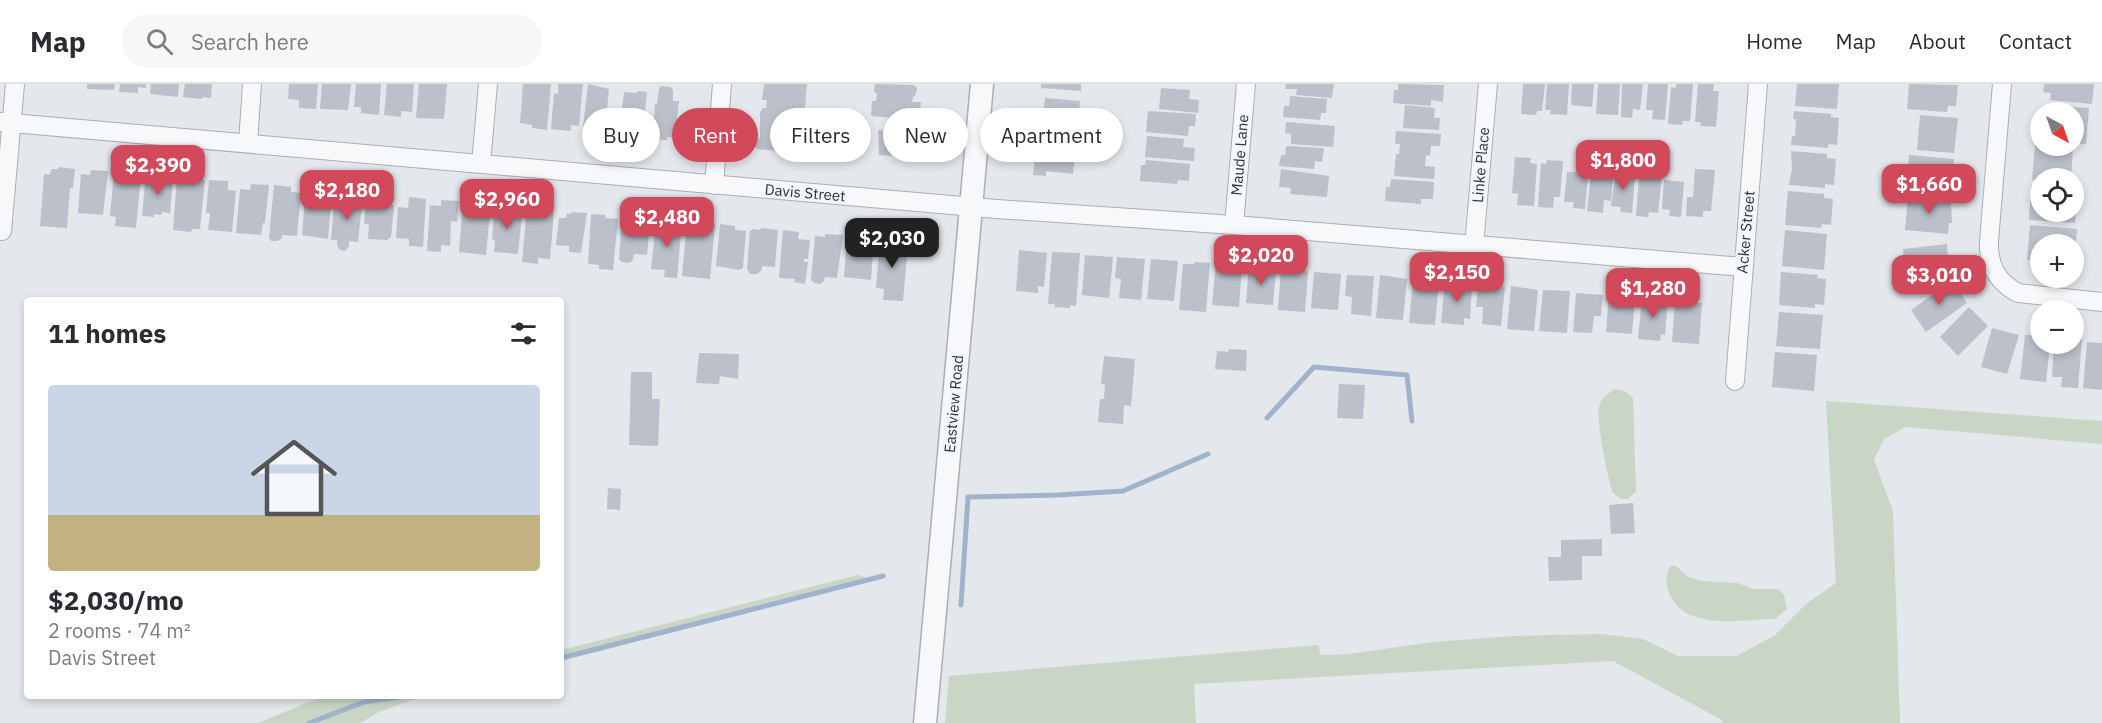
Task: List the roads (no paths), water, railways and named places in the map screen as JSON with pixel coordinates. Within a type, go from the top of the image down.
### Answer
[{"type":"street","points":[[2,231],[6,123],[15,84]]},
{"type":"street","points":[[248,143],[252,84]]},
{"type":"street","points":[[481,164],[488,84]]},
{"type":"street","points":[[714,185],[722,84]]},
{"type":"street","name":"Eastview Road","points":[[925,723],[982,84]]},
{"type":"street","name":"Maude Lane","points":[[1234,225],[1246,84]]},
{"type":"street","name":"Linke Place","points":[[1474,246],[1488,84]]},
{"type":"street","name":"Acker Street","points":[[1735,381],[1758,84]]},
{"type":"street","points":[[2002,84],[1989,241],[1989,253],[1995,273],[2009,288],[2018,293],[2102,302]]},
{"type":"street","name":"Davis Street","points":[[6,123],[971,207],[1234,225],[1743,267]]},
{"type":"waterway","points":[[1267,418],[1314,367],[1407,375],[1412,421]]},
{"type":"waterway","points":[[961,605],[968,497],[1123,491],[1208,454]]},
{"type":"waterway","points":[[564,657],[883,576]]},
{"type":"waterway","points":[[309,723],[364,702],[386,699]]}]
